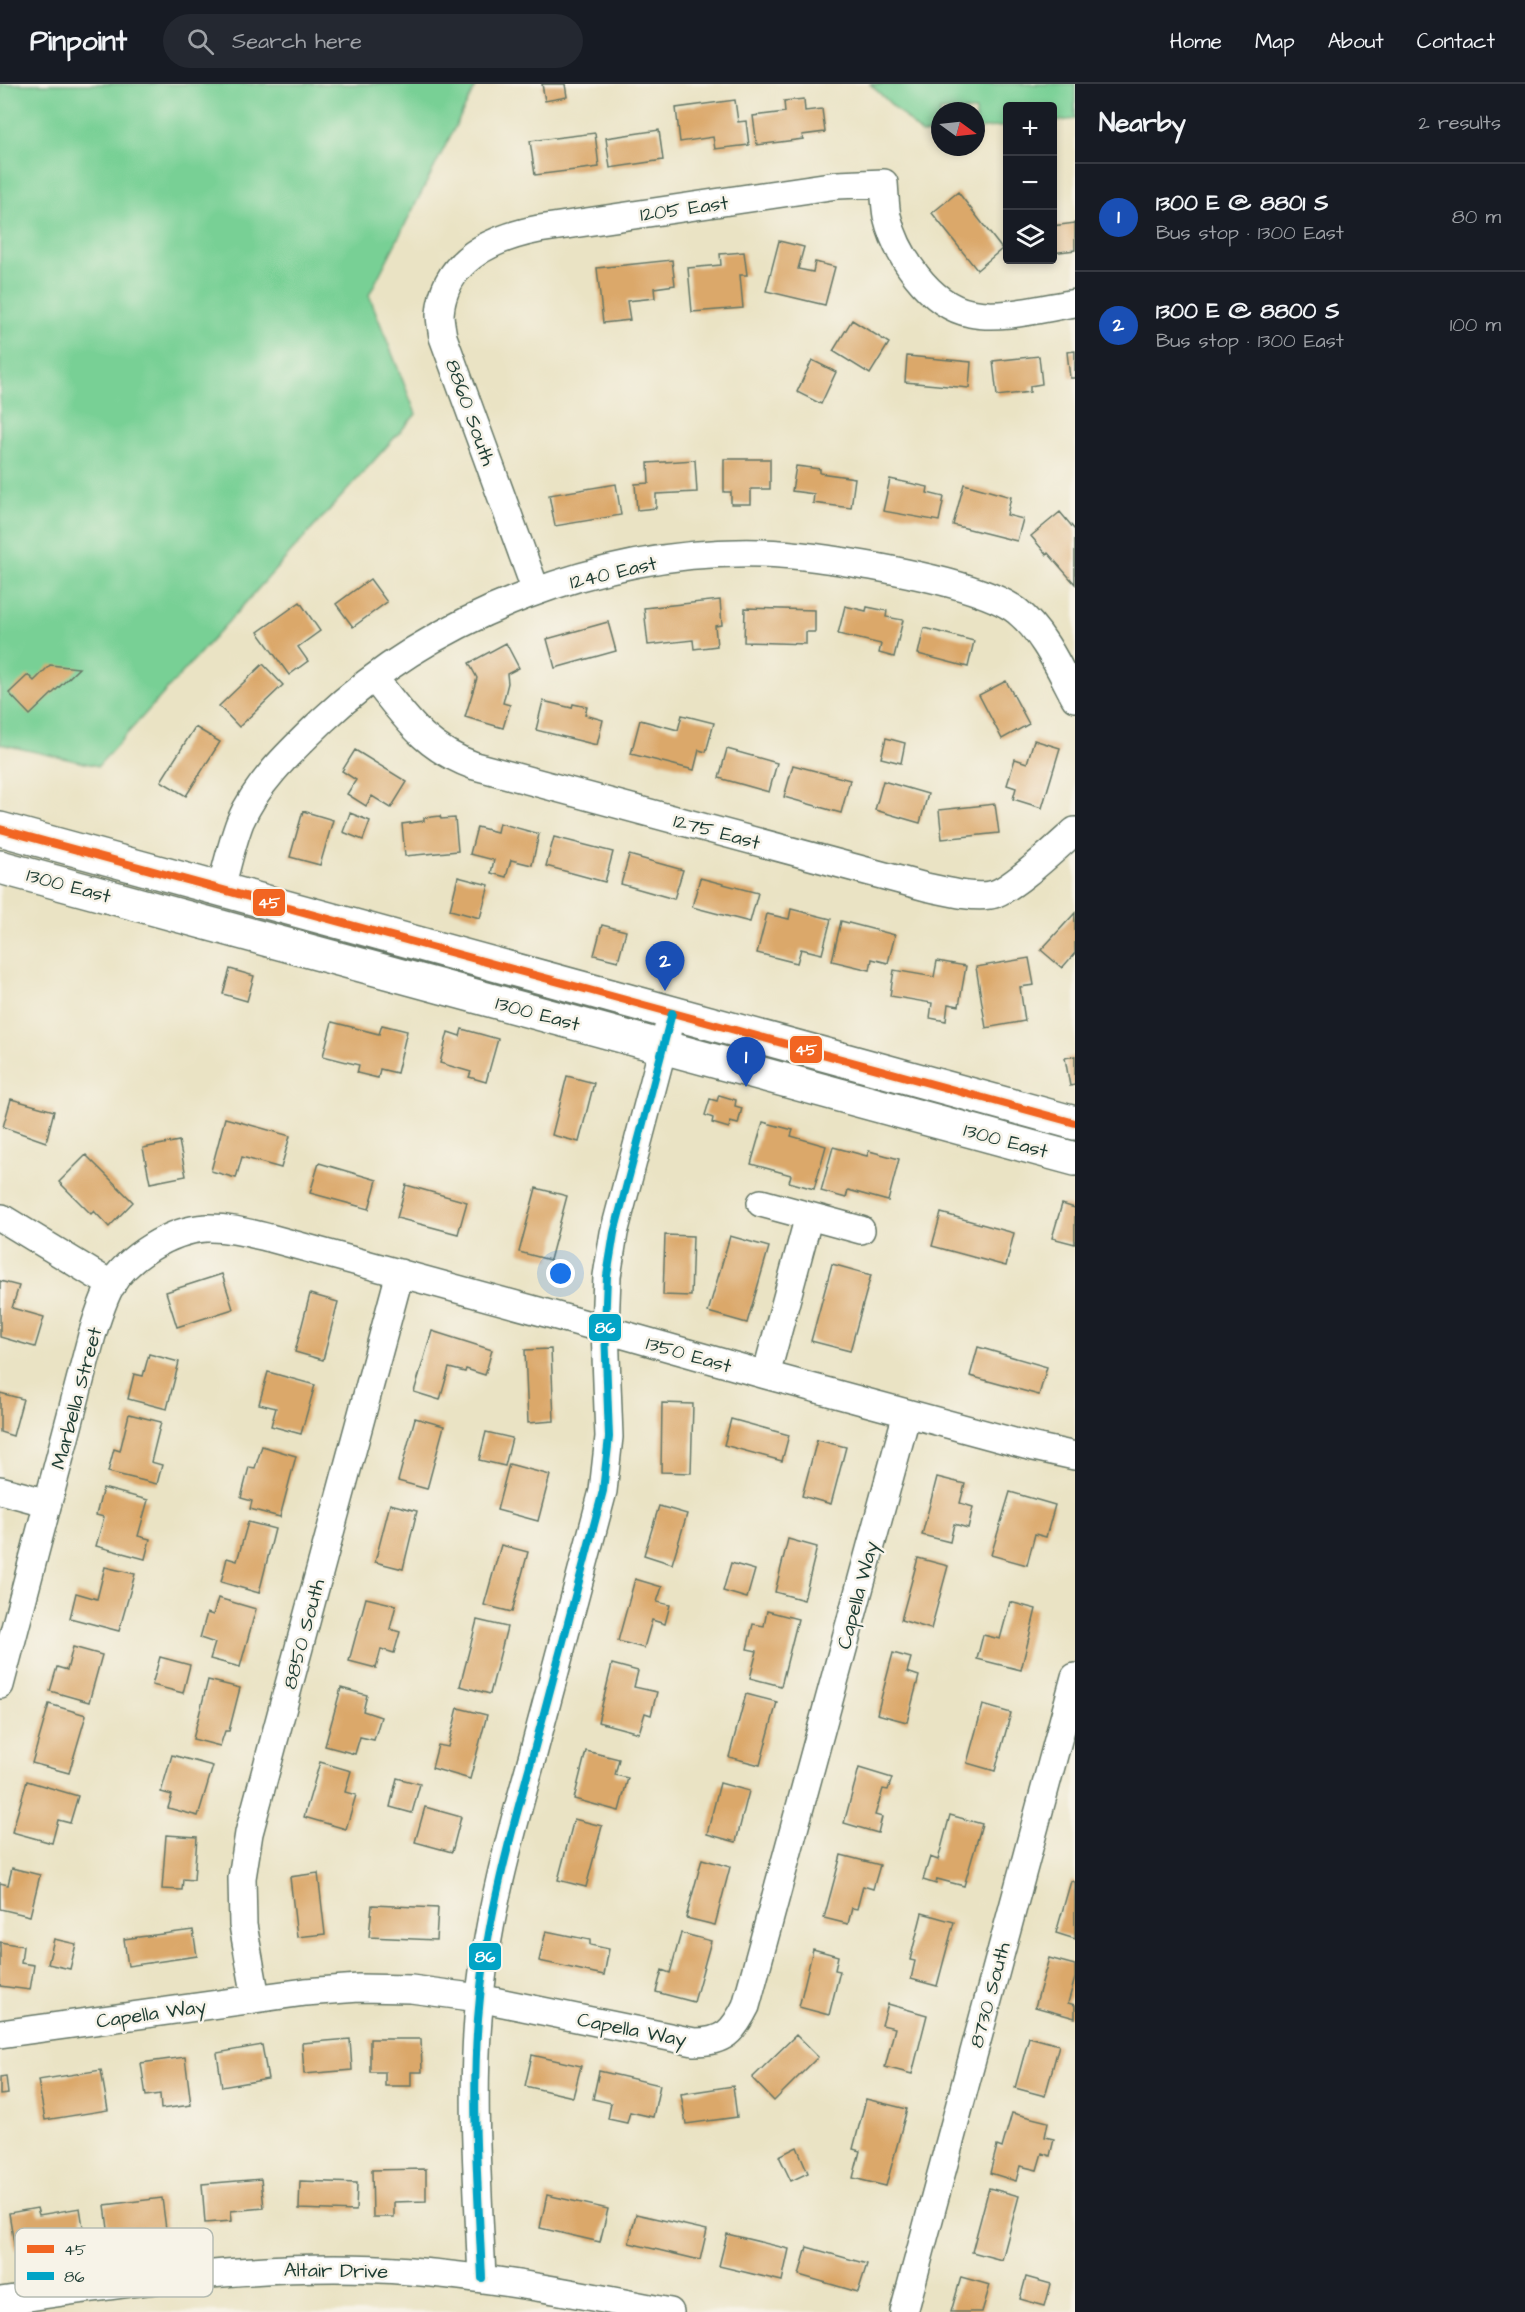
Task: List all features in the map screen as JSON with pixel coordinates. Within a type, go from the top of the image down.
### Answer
[{"type":"main road","name":"1300 East","points":[[0,829],[1075,1123]]},
{"type":"main road","name":"1300 East","points":[[0,867],[1075,1159]]},
{"type":"street","name":"1205 East","points":[[487,245],[513,234],[539,229],[837,185],[884,183],[887,215],[897,244],[928,288],[946,305],[969,313],[993,315],[1075,303]]},
{"type":"street","name":"8860 South","points":[[487,245],[470,257],[454,274],[444,293],[440,316],[443,337],[536,591]]},
{"type":"street","name":"1240 East","points":[[221,888],[241,821],[266,780],[299,743],[336,709],[374,678],[425,644],[480,615],[536,591],[612,569],[688,557],[760,553],[826,558],[888,569],[971,590],[995,598],[1016,610],[1033,626],[1047,646],[1075,698]]},
{"type":"street","name":"1275 East","points":[[374,678],[416,729],[433,746],[453,759],[926,887],[992,896],[1020,878],[1075,831]]},
{"type":"street","points":[[482,2278],[476,2156],[475,2070],[479,1998],[487,1941],[501,1874],[603,1491],[609,1437],[605,1329],[607,1276],[614,1233],[672,1013]]},
{"type":"street","points":[[760,1203],[861,1230]]},
{"type":"street","points":[[766,1375],[809,1216]]},
{"type":"street","points":[[2,1218],[111,1285]]},
{"type":"street","name":"Marbella Street","points":[[0,1685],[92,1335],[111,1285],[142,1253],[172,1236],[205,1228],[237,1231],[270,1238]]},
{"type":"street","name":"1350 East","points":[[270,1238],[766,1375],[1025,1445],[1075,1456]]},
{"type":"street","name":"8850 South","points":[[256,1998],[243,1925],[242,1878],[249,1833],[400,1273]]},
{"type":"street","name":"Capella Way","points":[[0,2034],[256,1998],[359,1988],[411,1989],[479,1998],[694,2042],[710,2042],[722,2038],[737,2024],[746,2006],[907,1413]]},
{"type":"street","points":[[0,1490],[48,1503]]},
{"type":"street","name":"8730 South","points":[[904,2312],[1075,1677]]},
{"type":"street","name":"Altair Drive","points":[[213,2278],[268,2269],[409,2271],[482,2278],[670,2312]]},
{"type":"street","name":"Altair Drive","points":[[0,2301],[77,2301],[101,2297]]},
{"type":"green space","points":[[0,84],[477,84],[369,295],[416,414],[98,766],[0,744]]},
{"type":"green space","points":[[870,84],[1075,84],[1075,119],[1057,121],[1057,102],[1003,102],[1003,126],[985,128],[985,102],[931,102],[931,133],[922,134]]},
{"type":"building","points":[[542,84],[565,84],[567,97],[545,101]]},
{"type":"building","points":[[804,99],[805,111],[822,109],[825,132],[802,135],[803,139],[757,145],[753,116],[785,112],[784,101]]},
{"type":"building","points":[[735,100],[738,122],[746,121],[749,145],[715,149],[713,137],[680,142],[676,108]]},
{"type":"building","points":[[659,130],[663,160],[610,168],[606,138]]},
{"type":"building","points":[[595,133],[599,167],[535,175],[530,141]]},
{"type":"building","points":[[958,192],[1002,249],[977,270],[932,213]]},
{"type":"building","points":[[1075,223],[1075,250],[1057,252],[1057,225]]},
{"type":"building","points":[[779,241],[804,247],[798,269],[813,272],[815,262],[835,267],[825,305],[766,291]]},
{"type":"building","points":[[744,252],[747,275],[740,275],[743,308],[692,312],[688,268],[721,265],[720,254]]},
{"type":"building","points":[[672,260],[675,285],[654,288],[655,298],[627,301],[630,320],[603,323],[597,268]]},
{"type":"building","points":[[852,320],[889,343],[870,374],[833,351]]},
{"type":"building","points":[[1075,351],[1075,378],[1070,378],[1067,352]]},
{"type":"building","points":[[907,356],[971,362],[969,388],[905,382]]},
{"type":"building","points":[[1039,356],[1042,384],[1030,386],[1030,392],[997,396],[993,361]]},
{"type":"building","points":[[812,360],[836,372],[821,404],[797,392]]},
{"type":"building","points":[[724,459],[770,459],[770,489],[751,489],[751,504],[731,504],[731,492],[724,492]]},
{"type":"building","points":[[695,460],[697,492],[656,494],[656,508],[637,510],[635,484],[649,483],[648,463]]},
{"type":"building","points":[[796,466],[820,469],[820,473],[855,478],[851,508],[813,503],[814,494],[792,491]]},
{"type":"building","points":[[890,479],[928,487],[927,493],[944,497],[939,521],[883,511]]},
{"type":"building","points":[[616,484],[621,515],[555,526],[549,495]]},
{"type":"building","points":[[964,484],[1011,497],[1007,515],[1023,519],[1017,541],[953,525]]},
{"type":"building","points":[[1060,512],[1075,530],[1075,584],[1031,536]]},
{"type":"building","points":[[370,579],[387,602],[353,627],[336,604]]},
{"type":"building","points":[[720,600],[722,625],[715,626],[717,646],[694,649],[693,640],[648,645],[644,608]]},
{"type":"building","points":[[300,602],[320,631],[298,647],[308,661],[289,675],[258,632]]},
{"type":"building","points":[[845,606],[866,611],[867,607],[887,611],[886,617],[903,620],[894,657],[879,653],[881,644],[838,634]]},
{"type":"building","points":[[745,608],[815,610],[815,632],[806,632],[806,644],[744,642]]},
{"type":"building","points":[[608,622],[616,651],[555,668],[547,639]]},
{"type":"building","points":[[924,628],[974,641],[968,667],[918,654]]},
{"type":"building","points":[[506,643],[519,668],[507,674],[508,683],[503,703],[510,705],[503,728],[465,717],[477,678],[469,663]]},
{"type":"building","points":[[263,664],[283,685],[239,727],[219,706]]},
{"type":"building","points":[[50,665],[79,668],[30,715],[9,693],[28,675],[34,681]]},
{"type":"building","points":[[1006,681],[1029,724],[1002,739],[979,695]]},
{"type":"building","points":[[543,701],[572,708],[573,704],[587,707],[585,715],[603,720],[597,745],[536,730]]},
{"type":"building","points":[[682,715],[714,723],[706,752],[699,750],[694,770],[631,754],[640,720],[678,730]]},
{"type":"building","points":[[195,727],[220,742],[186,796],[161,781]]},
{"type":"building","points":[[886,738],[905,743],[901,763],[881,758]]},
{"type":"building","points":[[1034,740],[1060,748],[1042,808],[1013,799],[1016,788],[1007,785],[1015,759],[1027,763]]},
{"type":"building","points":[[727,749],[777,763],[769,792],[719,778]]},
{"type":"building","points":[[355,750],[407,782],[391,808],[372,796],[366,806],[347,794],[356,780],[342,771]]},
{"type":"building","points":[[793,765],[850,780],[841,813],[784,797]]},
{"type":"building","points":[[883,781],[928,794],[920,823],[875,810]]},
{"type":"building","points":[[995,804],[999,833],[942,839],[939,810]]},
{"type":"building","points":[[303,811],[333,820],[320,865],[290,857]]},
{"type":"building","points":[[350,813],[370,821],[363,840],[343,832]]},
{"type":"building","points":[[440,816],[441,819],[455,818],[458,851],[405,856],[402,824]]},
{"type":"building","points":[[499,823],[539,834],[532,865],[511,860],[506,877],[491,873],[494,860],[470,854],[477,827],[497,832]]},
{"type":"building","points":[[554,837],[613,852],[605,882],[546,866]]},
{"type":"building","points":[[629,855],[683,870],[674,899],[621,884]]},
{"type":"building","points":[[458,877],[489,885],[480,918],[450,910]]},
{"type":"building","points":[[700,878],[758,893],[750,922],[692,907]]},
{"type":"building","points":[[791,909],[831,919],[822,954],[801,949],[797,963],[757,953],[767,914],[789,919]]},
{"type":"building","points":[[1075,913],[1075,953],[1062,968],[1041,950]]},
{"type":"building","points":[[841,921],[895,935],[888,963],[872,959],[870,970],[832,961]]},
{"type":"building","points":[[602,925],[626,931],[618,961],[594,955]]},
{"type":"building","points":[[1029,958],[1034,985],[1020,987],[1025,1021],[986,1028],[976,967]]},
{"type":"building","points":[[937,961],[966,966],[959,1006],[948,1004],[946,1021],[930,1018],[932,1003],[890,996],[894,970],[934,977]]},
{"type":"building","points":[[230,969],[254,976],[247,1001],[223,994]]},
{"type":"building","points":[[332,1022],[379,1034],[382,1025],[407,1031],[397,1073],[380,1069],[378,1078],[357,1073],[359,1065],[323,1056]]},
{"type":"building","points":[[462,1029],[498,1039],[486,1082],[469,1077],[471,1072],[440,1063],[448,1032],[460,1036]]},
{"type":"building","points":[[1075,1056],[1075,1085],[1070,1086],[1065,1058]]},
{"type":"building","points":[[567,1076],[594,1083],[579,1142],[552,1135]]},
{"type":"building","points":[[719,1095],[736,1100],[735,1106],[742,1108],[738,1124],[730,1122],[729,1128],[712,1123],[713,1118],[705,1115],[710,1099],[717,1101]]},
{"type":"building","points":[[11,1099],[54,1111],[46,1142],[3,1127]]},
{"type":"building","points":[[225,1118],[290,1136],[281,1168],[242,1157],[236,1178],[211,1171]]},
{"type":"building","points":[[763,1122],[793,1130],[791,1136],[826,1146],[814,1189],[789,1182],[791,1175],[751,1164]]},
{"type":"building","points":[[179,1141],[186,1176],[150,1183],[143,1148]]},
{"type":"building","points":[[833,1147],[867,1156],[869,1151],[899,1159],[888,1201],[848,1190],[846,1198],[821,1191]]},
{"type":"building","points":[[86,1155],[133,1202],[109,1227],[94,1211],[91,1214],[59,1182]]},
{"type":"building","points":[[319,1163],[377,1180],[369,1209],[310,1193]]},
{"type":"building","points":[[406,1185],[467,1202],[458,1234],[397,1218]]},
{"type":"building","points":[[536,1188],[567,1196],[550,1260],[519,1252]]},
{"type":"building","points":[[1062,1204],[1075,1208],[1075,1244],[1052,1238]]},
{"type":"building","points":[[941,1213],[1014,1233],[1006,1266],[932,1246]]},
{"type":"building","points":[[665,1235],[693,1236],[691,1296],[663,1295]]},
{"type":"building","points":[[730,1236],[769,1247],[747,1323],[708,1312]]},
{"type":"building","points":[[832,1264],[871,1275],[850,1351],[811,1341]]},
{"type":"building","points":[[222,1274],[233,1309],[177,1327],[166,1292]]},
{"type":"building","points":[[0,1281],[19,1286],[12,1308],[44,1317],[35,1347],[0,1337]]},
{"type":"building","points":[[310,1294],[338,1302],[323,1360],[295,1352]]},
{"type":"building","points":[[432,1331],[492,1350],[485,1375],[466,1369],[465,1372],[449,1368],[440,1400],[414,1392]]},
{"type":"building","points":[[978,1347],[1047,1367],[1039,1395],[970,1376]]},
{"type":"building","points":[[551,1349],[554,1421],[528,1423],[525,1350]]},
{"type":"building","points":[[149,1354],[179,1362],[167,1409],[128,1399],[134,1374],[143,1376]]},
{"type":"building","points":[[268,1372],[315,1385],[301,1434],[271,1426],[276,1408],[259,1404]]},
{"type":"building","points":[[0,1393],[23,1399],[13,1436],[0,1432]]},
{"type":"building","points":[[662,1403],[693,1404],[691,1473],[661,1472]]},
{"type":"building","points":[[129,1414],[161,1422],[151,1462],[162,1465],[157,1484],[108,1472],[114,1449],[120,1451]]},
{"type":"building","points":[[415,1418],[444,1426],[427,1489],[398,1481]]},
{"type":"building","points":[[731,1419],[789,1435],[782,1461],[724,1445]]},
{"type":"building","points":[[486,1432],[512,1438],[505,1466],[479,1460]]},
{"type":"building","points":[[817,1440],[846,1447],[831,1504],[802,1496]]},
{"type":"building","points":[[262,1446],[296,1456],[280,1517],[250,1509],[252,1501],[241,1498],[249,1467],[255,1468]]},
{"type":"building","points":[[509,1464],[550,1475],[538,1521],[497,1510]]},
{"type":"building","points":[[937,1477],[965,1484],[960,1503],[973,1507],[968,1528],[954,1524],[950,1542],[922,1535]]},
{"type":"building","points":[[103,1488],[148,1500],[138,1536],[150,1539],[145,1559],[96,1546],[104,1517],[96,1515]]},
{"type":"building","points":[[1010,1492],[1055,1505],[1046,1537],[1035,1534],[1027,1565],[991,1555]]},
{"type":"building","points":[[390,1504],[417,1511],[403,1569],[375,1562]]},
{"type":"building","points":[[659,1506],[687,1514],[672,1564],[644,1555]]},
{"type":"building","points":[[248,1522],[275,1529],[259,1593],[221,1582],[227,1558],[237,1561]]},
{"type":"building","points":[[788,1539],[817,1547],[804,1600],[775,1592]]},
{"type":"building","points":[[501,1545],[528,1552],[512,1612],[484,1605]]},
{"type":"building","points":[[918,1558],[948,1566],[931,1629],[901,1620]]},
{"type":"building","points":[[731,1563],[755,1570],[747,1598],[723,1591]]},
{"type":"building","points":[[105,1567],[135,1574],[119,1631],[70,1618],[76,1593],[97,1599]]},
{"type":"building","points":[[635,1579],[662,1587],[657,1602],[670,1605],[665,1624],[652,1620],[644,1648],[618,1641]]},
{"type":"building","points":[[218,1598],[256,1609],[240,1667],[210,1659],[215,1643],[200,1638],[207,1613],[213,1615]]},
{"type":"building","points":[[366,1598],[396,1605],[390,1629],[400,1632],[394,1653],[381,1649],[376,1668],[349,1661]]},
{"type":"building","points":[[1010,1602],[1036,1609],[1021,1670],[977,1659],[983,1635],[1000,1639]]},
{"type":"building","points":[[767,1611],[798,1619],[781,1686],[750,1678],[757,1651],[747,1649],[753,1624],[764,1626]]},
{"type":"building","points":[[477,1620],[507,1627],[490,1694],[460,1686]]},
{"type":"building","points":[[73,1647],[102,1655],[89,1702],[50,1691],[57,1667],[67,1670]]},
{"type":"building","points":[[893,1653],[911,1658],[907,1672],[919,1676],[907,1722],[877,1714]]},
{"type":"building","points":[[160,1657],[190,1665],[183,1693],[152,1685]]},
{"type":"building","points":[[612,1664],[638,1671],[634,1687],[657,1692],[651,1715],[645,1713],[639,1733],[598,1722]]},
{"type":"building","points":[[208,1680],[240,1688],[229,1731],[225,1731],[220,1746],[193,1739]]},
{"type":"building","points":[[341,1688],[367,1695],[363,1711],[381,1717],[374,1740],[360,1737],[355,1754],[325,1746]]},
{"type":"building","points":[[746,1694],[777,1702],[760,1765],[729,1757]]},
{"type":"building","points":[[49,1704],[86,1715],[69,1773],[32,1763]]},
{"type":"building","points":[[983,1705],[1011,1713],[995,1771],[967,1763]]},
{"type":"building","points":[[458,1708],[487,1715],[470,1779],[432,1768],[438,1745],[448,1747]]},
{"type":"building","points":[[586,1751],[619,1759],[615,1775],[628,1778],[619,1811],[574,1799]]},
{"type":"building","points":[[172,1755],[213,1766],[198,1816],[168,1808],[172,1795],[161,1792]]},
{"type":"building","points":[[320,1762],[351,1771],[345,1792],[356,1795],[346,1829],[304,1817]]},
{"type":"building","points":[[859,1768],[892,1778],[888,1790],[883,1789],[875,1815],[882,1817],[878,1833],[844,1823]]},
{"type":"building","points":[[397,1778],[420,1784],[412,1813],[390,1807]]},
{"type":"building","points":[[27,1781],[78,1796],[70,1823],[58,1820],[52,1843],[12,1832]]},
{"type":"building","points":[[720,1783],[749,1791],[736,1842],[707,1834]]},
{"type":"building","points":[[425,1807],[461,1817],[452,1852],[415,1842]]},
{"type":"building","points":[[950,1815],[982,1824],[964,1886],[937,1879],[936,1884],[923,1880],[930,1857],[938,1860]]},
{"type":"building","points":[[574,1819],[602,1826],[586,1887],[558,1880]]},
{"type":"building","points":[[166,1835],[197,1837],[194,1880],[183,1879],[182,1890],[162,1889]]},
{"type":"building","points":[[841,1855],[880,1865],[873,1889],[863,1886],[857,1909],[852,1908],[848,1924],[824,1918]]},
{"type":"building","points":[[702,1859],[730,1867],[715,1925],[686,1918]]},
{"type":"building","points":[[12,1868],[40,1875],[30,1916],[0,1909],[0,1883],[8,1885]]},
{"type":"building","points":[[318,1873],[325,1934],[297,1937],[290,1877]]},
{"type":"building","points":[[1071,1881],[1075,1882],[1075,1939],[1056,1933]]},
{"type":"building","points":[[372,1905],[438,1908],[436,1940],[369,1937]]},
{"type":"building","points":[[922,1913],[954,1922],[937,1986],[911,1979],[915,1961],[910,1960]]},
{"type":"building","points":[[193,1930],[197,1956],[128,1966],[124,1939]]},
{"type":"building","points":[[546,1931],[590,1940],[590,1945],[609,1949],[604,1975],[539,1961]]},
{"type":"building","points":[[681,1933],[711,1941],[694,2002],[656,1992],[662,1970],[670,1973]]},
{"type":"building","points":[[54,1939],[76,1944],[70,1969],[48,1964]]},
{"type":"building","points":[[0,1942],[23,1946],[21,1963],[34,1965],[30,1990],[0,1986]]},
{"type":"building","points":[[813,1949],[838,1956],[835,1970],[840,1971],[829,2015],[799,2007]]},
{"type":"building","points":[[1049,1958],[1075,1965],[1075,1978],[1068,2003],[1075,2005],[1075,2018],[1035,2007]]},
{"type":"building","points":[[888,2004],[927,2015],[912,2074],[885,2067],[895,2028],[882,2025]]},
{"type":"building","points":[[796,2035],[818,2057],[774,2101],[752,2078]]},
{"type":"building","points":[[1029,2037],[1059,2045],[1045,2096],[1015,2088]]},
{"type":"building","points":[[350,2039],[352,2070],[304,2074],[302,2043]]},
{"type":"building","points":[[370,2039],[421,2039],[422,2072],[411,2072],[411,2086],[385,2086],[385,2072],[370,2072]]},
{"type":"building","points":[[262,2045],[268,2079],[222,2087],[217,2053]]},
{"type":"building","points":[[532,2055],[581,2066],[573,2097],[525,2086]]},
{"type":"building","points":[[185,2057],[191,2105],[161,2109],[160,2094],[146,2096],[141,2063]]},
{"type":"building","points":[[101,2070],[108,2110],[45,2120],[38,2080]]},
{"type":"building","points":[[599,2071],[660,2085],[653,2117],[630,2112],[627,2123],[608,2119],[611,2103],[593,2099]]},
{"type":"building","points":[[6,2076],[8,2094],[0,2095],[0,2077]]},
{"type":"building","points":[[733,2086],[737,2117],[686,2124],[681,2094]]},
{"type":"building","points":[[866,2099],[907,2109],[886,2186],[853,2178],[860,2151],[853,2149]]},
{"type":"building","points":[[1012,2113],[1048,2122],[1045,2137],[1054,2139],[1050,2156],[1042,2153],[1037,2170],[1020,2166],[1016,2181],[990,2173],[997,2146],[1002,2148]]},
{"type":"building","points":[[797,2147],[808,2173],[791,2181],[779,2156]]},
{"type":"building","points":[[426,2169],[426,2201],[394,2202],[394,2217],[373,2217],[372,2170]]},
{"type":"building","points":[[261,2179],[264,2208],[231,2211],[232,2221],[205,2223],[202,2184]]},
{"type":"building","points":[[300,2181],[357,2183],[356,2211],[299,2209]]},
{"type":"building","points":[[989,2188],[1019,2196],[1002,2260],[972,2252]]},
{"type":"building","points":[[547,2195],[608,2209],[600,2242],[540,2228]]},
{"type":"building","points":[[162,2198],[166,2228],[108,2228],[105,2205]]},
{"type":"building","points":[[37,2208],[39,2215],[80,2208],[83,2228],[15,2228],[15,2250],[9,2213]]},
{"type":"building","points":[[636,2214],[707,2230],[700,2260],[629,2243]]},
{"type":"building","points":[[727,2234],[789,2249],[782,2281],[719,2266]]},
{"type":"building","points":[[807,2247],[867,2264],[858,2292],[799,2275]]},
{"type":"building","points":[[961,2277],[990,2285],[982,2312],[951,2312]]},
{"type":"building","points":[[1026,2277],[1051,2284],[1045,2306],[1020,2299]]},
{"type":"transit line","name":"45","points":[[0,829],[1075,1123]]},
{"type":"transit line","name":"86","points":[[482,2278],[475,2102],[477,2032],[488,1936],[508,1847],[603,1491],[609,1437],[605,1329],[607,1276],[614,1233],[672,1013]]},
{"type":"place","name":"1300 E @ 8800 S","points":[[665,991]]},
{"type":"place","name":"1300 E @ 8801 S","points":[[746,1087]]}]
